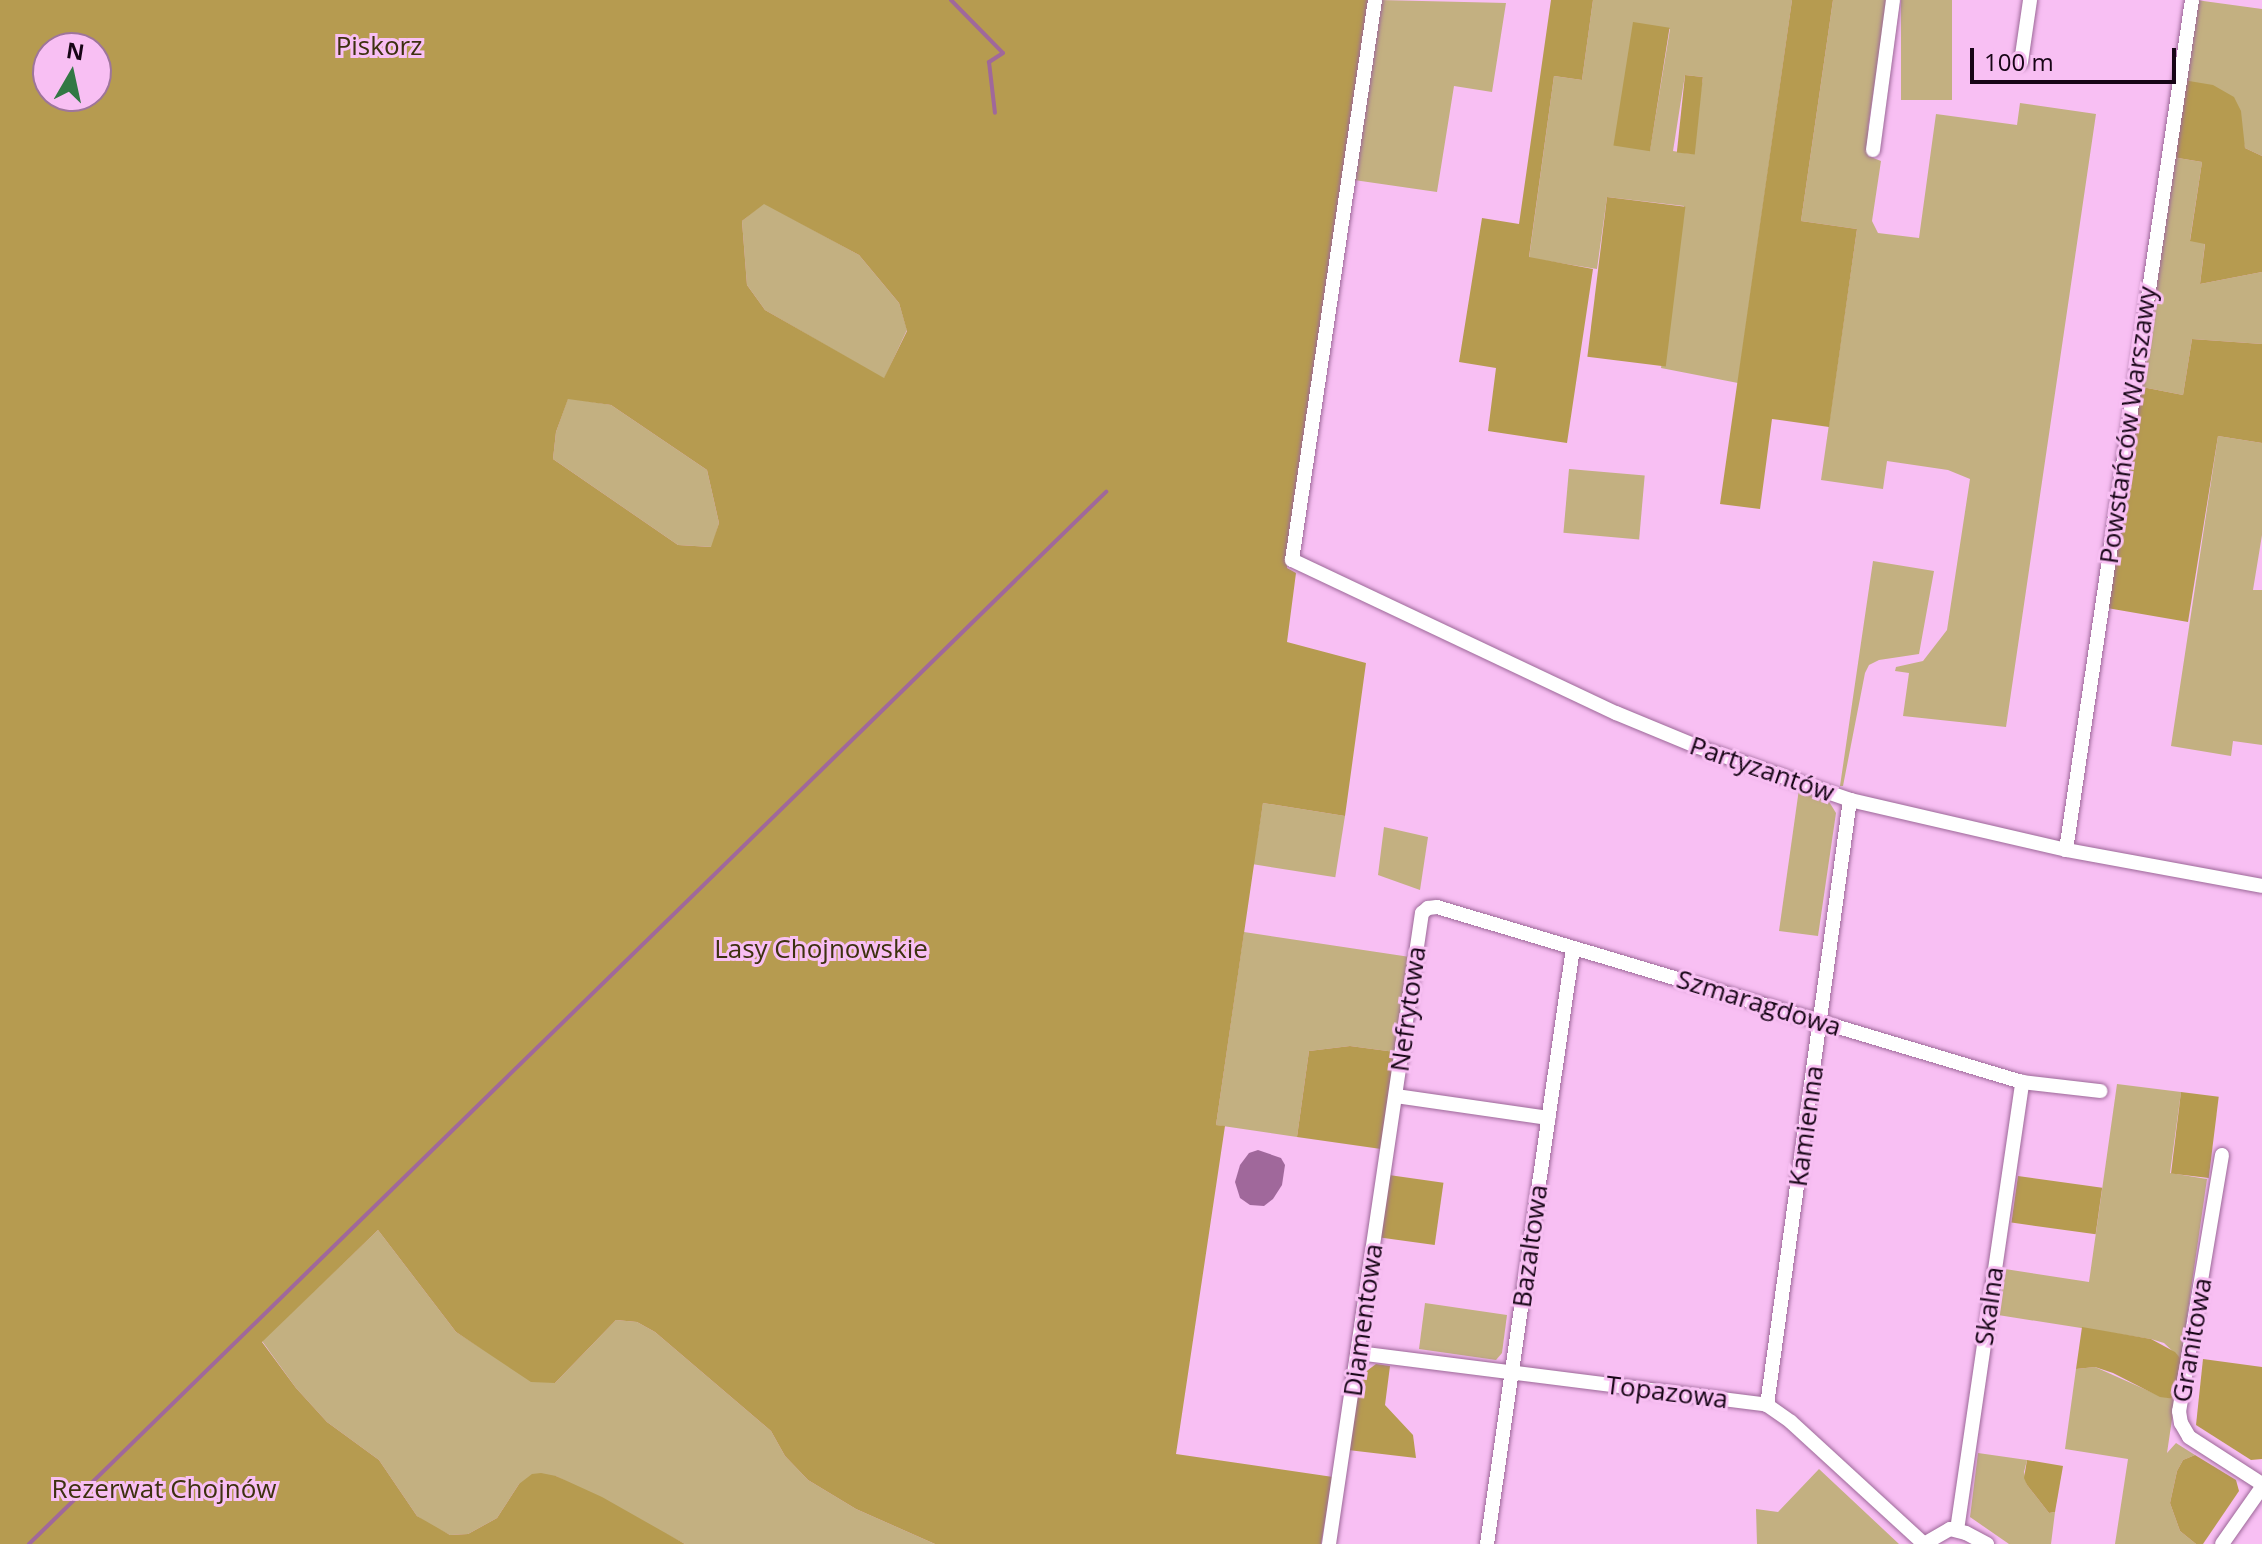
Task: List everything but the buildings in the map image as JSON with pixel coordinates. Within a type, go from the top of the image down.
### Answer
[{"type":"street","name":"Partyzantów","points":[[1375,0],[1292,560],[1616,713],[1698,747],[1850,800],[2066,850],[2262,886]]},
{"type":"street","points":[[1873,150],[1893,0]]},
{"type":"street","points":[[2021,62],[2030,0]]},
{"type":"street","name":"Powstańców Warszawy","points":[[2066,850],[2192,0]]},
{"type":"street","name":"Kamienna","points":[[1767,1405],[1850,800]]},
{"type":"street","name":"Szmaragdowa","points":[[1422,913],[1437,907],[2022,1082],[2100,1091]]},
{"type":"street","name":"Nefrytowa","points":[[1422,913],[1396,1096],[1548,1118]]},
{"type":"street","name":"Bazaltowa","points":[[1487,1544],[1573,948]]},
{"type":"street","name":"Skalna","points":[[1957,1530],[2022,1082]]},
{"type":"street","name":"Diamentowa","points":[[1329,1544],[1396,1096]]},
{"type":"street","name":"Granitowa","points":[[2222,1155],[2179,1411],[2181,1423],[2189,1437],[2262,1485]]},
{"type":"street","name":"Topazowa","points":[[1358,1353],[1767,1405]]},
{"type":"street","points":[[1767,1405],[1791,1422],[1924,1544],[1940,1532],[1957,1530],[1987,1544]]},
{"type":"street","points":[[2222,1544],[2262,1485]]},
{"type":"shaded area","points":[[1380,0],[1506,3],[1492,92],[1454,86],[1437,192],[1354,180]]},
{"type":"shaded area","points":[[1593,0],[1792,0],[1738,383],[1661,368],[1684,206],[1607,197],[1597,269],[1529,258],[1554,76],[1582,80]],"holes":[[[1633,23],[1670,29],[1650,150]],[[1685,75],[1703,77],[1691,154],[1673,151]]]},
{"type":"shaded area","points":[[1833,0],[1887,0],[1868,128],[1871,131],[1868,156],[1881,161],[1872,221],[1878,233],[1919,238],[1936,114],[2017,125],[2020,103],[2096,114],[2006,727],[1903,716],[1909,673],[1895,671],[1896,667],[1923,661],[1947,630],[1970,479],[1948,470],[1887,461],[1883,489],[1821,480],[1857,229],[1801,221]]},
{"type":"shaded area","points":[[1901,0],[1952,0],[1952,100],[1901,100]]},
{"type":"shaded area","points":[[2196,0],[2262,9],[2262,156],[2245,148],[2242,135],[2183,80]]},
{"type":"shaded area","points":[[2172,157],[2202,162],[2190,240],[2205,243],[2200,284],[2262,272],[2262,344],[2192,339],[2183,395],[2137,386]]},
{"type":"shaded area","points":[[764,203],[859,255],[899,303],[907,330],[884,379],[765,310],[747,285],[742,221]]},
{"type":"shaded area","points":[[568,398],[611,405],[707,470],[719,523],[712,547],[678,545],[553,459],[556,432]]},
{"type":"shaded area","points":[[2218,436],[2262,443],[2262,535],[2253,590],[2262,590],[2262,745],[2233,741],[2231,756],[2171,746]]},
{"type":"shaded area","points":[[1569,469],[1645,476],[1639,539],[1563,533]]},
{"type":"shaded area","points":[[1873,561],[1934,571],[1919,654],[1879,660],[1869,665],[1865,673],[1843,786],[1840,786]]},
{"type":"shaded area","points":[[1799,789],[1828,800],[1836,813],[1818,936],[1779,931]]},
{"type":"shaded area","points":[[1263,803],[1345,816],[1335,877],[1253,864]]},
{"type":"shaded area","points":[[1384,827],[1428,837],[1420,890],[1378,875]]},
{"type":"shaded area","points":[[1244,932],[1410,957],[1395,1052],[1350,1046],[1309,1051],[1297,1137],[1216,1125]]},
{"type":"shaded area","points":[[2117,1084],[2181,1092],[2170,1173],[2207,1179],[2181,1359],[2164,1343],[2151,1339],[1998,1315],[2005,1269],[2089,1282]]},
{"type":"shaded area","points":[[1258,1150],[1281,1158],[1285,1165],[1282,1185],[1264,1206],[1250,1205],[1240,1198],[1235,1182],[1240,1165],[1249,1153]]},
{"type":"shaded area","points":[[378,1230],[456,1332],[481,1348],[555,1383],[616,1320],[637,1322],[655,1332],[771,1431],[785,1456],[808,1480],[856,1509],[935,1544],[685,1544],[556,1476],[519,1484],[497,1518],[468,1534],[450,1535],[430,1525],[417,1516],[379,1460],[327,1422],[296,1388],[262,1341]]},
{"type":"shaded area","points":[[1425,1303],[1507,1315],[1502,1353],[1496,1360],[1419,1349]]},
{"type":"shaded area","points":[[2095,1367],[2160,1396],[2175,1399],[2167,1453],[2176,1443],[2195,1455],[2183,1460],[2177,1471],[2170,1503],[2180,1531],[2196,1544],[2115,1544],[2128,1459],[2065,1449],[2076,1369]]},
{"type":"shaded area","points":[[1978,1453],[2027,1460],[2024,1472],[2027,1485],[2049,1513],[2055,1512],[2051,1544],[2009,1544],[1970,1517]]},
{"type":"shaded area","points":[[1819,1469],[1899,1544],[1757,1544],[1756,1509],[1778,1512]]},
{"type":"green space","name":"Lasy Chojnowskie","points":[[0,0],[1369,0],[1287,568],[1296,573],[1287,642],[1366,663],[1345,816],[1263,803],[1216,1125],[1225,1126],[1176,1454],[1333,1477],[1321,1544],[935,1544],[856,1509],[808,1480],[785,1456],[771,1431],[655,1332],[637,1322],[616,1320],[555,1383],[531,1382],[456,1332],[378,1230],[262,1342],[296,1388],[327,1422],[379,1460],[417,1516],[450,1535],[468,1534],[497,1518],[519,1484],[532,1474],[541,1473],[556,1476],[602,1497],[685,1544],[0,1544]],"holes":[[[764,204],[859,255],[899,303],[907,331],[884,378],[765,310],[747,285],[742,221]],[[568,399],[611,405],[707,470],[719,523],[711,547],[678,545],[553,459],[556,432]]]},
{"type":"green space","points":[[1551,0],[1593,0],[1582,80],[1554,76],[1529,257],[1593,269],[1567,443],[1488,431],[1496,368],[1459,362],[1482,218],[1519,224]]},
{"type":"green space","points":[[1792,0],[1833,0],[1801,221],[1857,229],[1829,427],[1772,419],[1760,509],[1720,504]]},
{"type":"green space","points":[[1633,22],[1670,28],[1650,151],[1613,145]]},
{"type":"green space","points":[[1685,75],[1703,77],[1695,154],[1677,153]]},
{"type":"green space","points":[[2183,80],[2213,85],[2234,97],[2241,111],[2245,148],[2262,156],[2262,272],[2200,284],[2205,244],[2190,241],[2202,162],[2172,157]]},
{"type":"green space","points":[[1607,197],[1685,207],[1666,366],[1587,357]]},
{"type":"green space","points":[[2192,339],[2262,344],[2262,443],[2218,436],[2188,622],[2107,608],[2137,386],[2183,395]]},
{"type":"green space","points":[[1350,1046],[1395,1052],[1381,1149],[1297,1137],[1309,1051]]},
{"type":"green space","points":[[2181,1092],[2219,1097],[2209,1178],[2171,1173]]},
{"type":"green space","points":[[1389,1175],[1443,1183],[1435,1245],[1380,1237]]},
{"type":"green space","points":[[2018,1176],[2102,1188],[2096,1234],[2011,1223]]},
{"type":"green space","points":[[2082,1327],[2151,1339],[2175,1352],[2181,1359],[2175,1399],[2160,1397],[2095,1367],[2076,1369]]},
{"type":"green space","points":[[2203,1359],[2262,1367],[2262,1459],[2251,1460],[2196,1425]]},
{"type":"green space","points":[[1376,1364],[1390,1366],[1385,1405],[1413,1435],[1416,1458],[1348,1450],[1360,1376]]},
{"type":"green space","points":[[2195,1455],[2236,1480],[2239,1491],[2203,1544],[2196,1544],[2180,1531],[2170,1503],[2177,1471],[2183,1460]]},
{"type":"green space","points":[[2027,1460],[2063,1466],[2055,1512],[2049,1513],[2027,1485],[2024,1478]]},
{"type":"waterway","points":[[951,0],[1003,53],[989,62],[995,113]]},
{"type":"waterway","points":[[29,1544],[1106,492]]},
{"type":"park label","name":"Piskorz","points":[[379,46]]},
{"type":"park label","name":"Rezerwat Chojnów","points":[[164,1489]]}]
